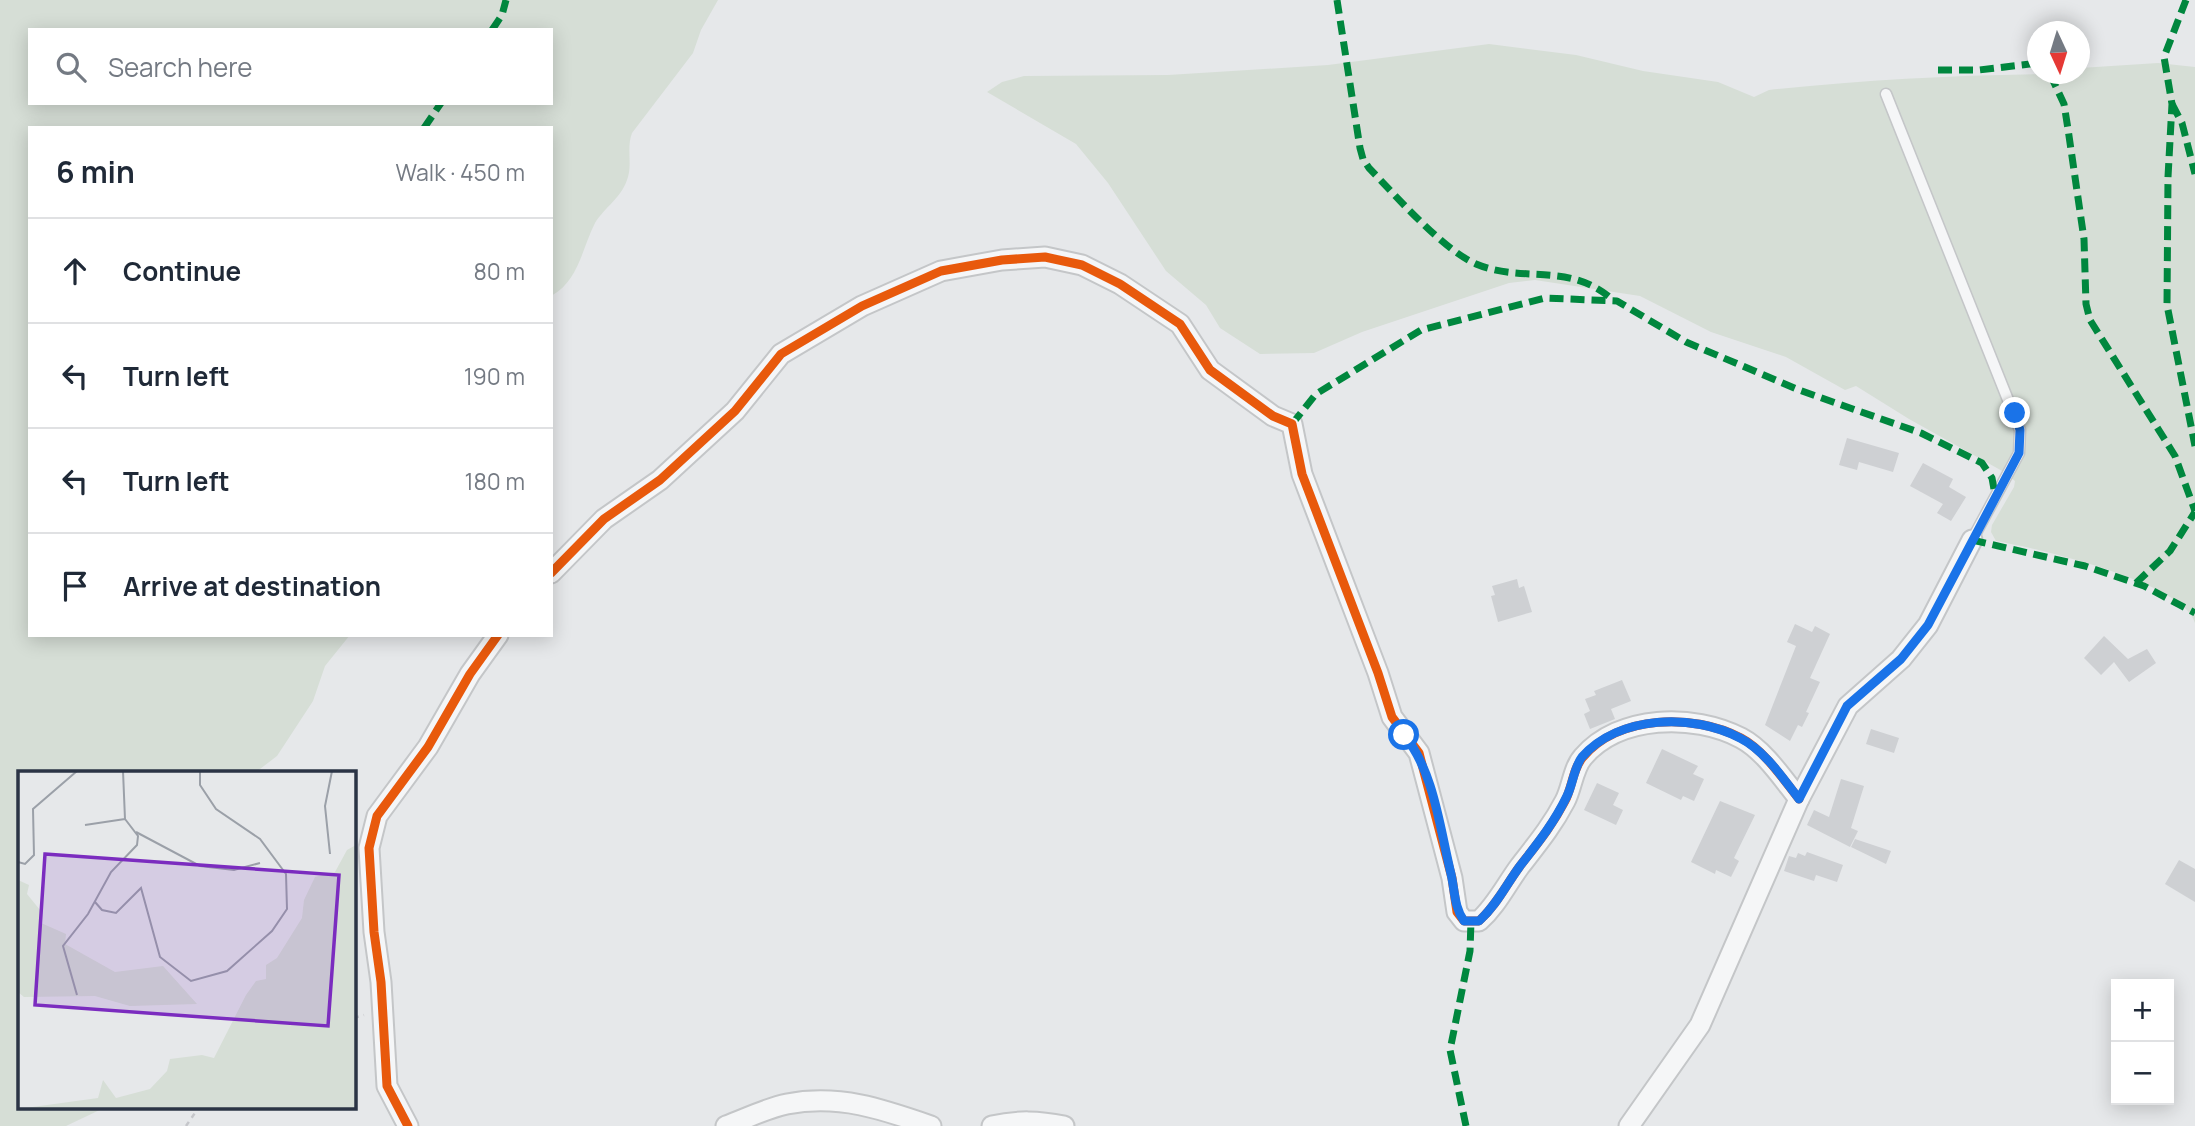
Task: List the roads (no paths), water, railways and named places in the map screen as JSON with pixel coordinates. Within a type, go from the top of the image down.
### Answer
[{"type":"street","points":[[553,571],[604,519],[660,480],[726,420],[781,354],[805,338],[862,306],[941,271],[1002,260],[1045,257],[1082,265],[1120,284],[1180,324],[1210,370],[1273,416],[1292,424],[1302,474],[1378,673],[1392,717],[1419,753],[1452,878],[1457,912],[1464,921],[1479,921],[1489,912],[1519,867],[1549,832],[1569,793],[1580,759],[1600,741],[1642,723],[1691,723],[1741,738],[1770,763],[1799,799]]},
{"type":"street","points":[[1629,1126],[1700,1024],[1799,799],[1847,706],[1901,659],[1928,625],[1972,540]]},
{"type":"street","points":[[408,1126],[394,1104],[386,1079],[381,982],[374,932],[369,848],[377,816],[428,747],[470,674],[497,637]]},
{"type":"street","points":[[726,1126],[785,1104],[827,1099],[870,1104],[931,1126]]},
{"type":"street","points":[[992,1126],[1013,1121],[1041,1121],[1064,1126]]},
{"type":"lane","points":[[1886,94],[2020,430],[2019,453],[1972,540]]}]
